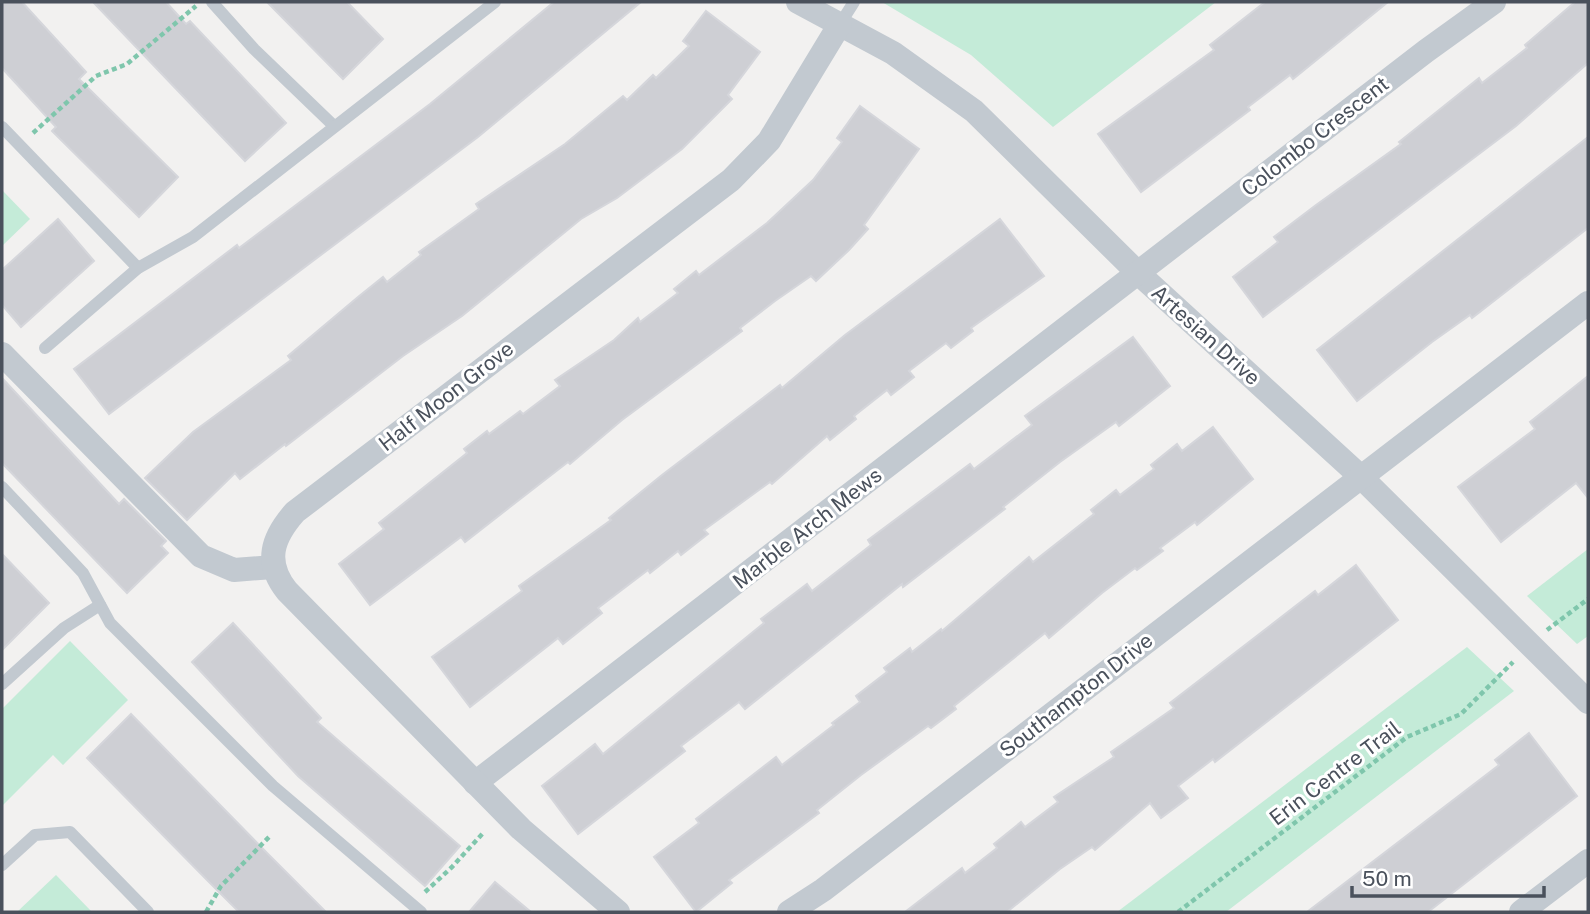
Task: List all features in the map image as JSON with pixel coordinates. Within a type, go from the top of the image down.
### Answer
[{"type":"street","name":"Artesian Drive","points":[[799,2],[893,53],[974,111],[1138,273],[1360,476],[1588,702]]},
{"type":"street","name":"Colombo Crescent","points":[[1138,273],[1426,51],[1494,2]]},
{"type":"street","name":"Half Moon Grove","points":[[273,567],[271,555],[274,542],[295,512],[731,180],[769,141],[840,24]]},
{"type":"street","name":"Marble Arch Mews","points":[[475,783],[1138,273]]},
{"type":"street","points":[[1360,476],[1588,303]]},
{"type":"street","points":[[2,354],[201,556],[234,570],[273,567],[287,591],[521,830],[618,912]]},
{"type":"street","name":"Southampton Drive","points":[[789,912],[834,882],[1360,476]]},
{"type":"street","points":[[1521,912],[1588,861]]},
{"type":"lane","points":[[212,2],[254,49],[334,126]]},
{"type":"lane","points":[[45,348],[138,268],[193,237],[495,2]]},
{"type":"lane","points":[[840,24],[854,2]]},
{"type":"lane","points":[[2,127],[138,268]]},
{"type":"lane","points":[[2,486],[83,573],[110,623],[273,786],[418,910]]},
{"type":"lane","points":[[2,684],[64,628],[100,605]]},
{"type":"lane","points":[[2,865],[35,835],[70,832],[148,912]]},
{"type":"path","points":[[19,145],[96,76],[127,64],[197,4]]},
{"type":"path","points":[[1542,633],[1588,599]]},
{"type":"path","name":"Erin Centre Trail","points":[[1178,912],[1407,737],[1461,715],[1511,664]]},
{"type":"path","points":[[418,910],[423,893],[484,832]]},
{"type":"path","points":[[206,912],[221,886],[270,836]]},
{"type":"green space","points":[[882,2],[1216,2],[1053,127],[971,55]]},
{"type":"green space","points":[[2,190],[30,219],[2,246]]},
{"type":"green space","points":[[1588,549],[1588,636],[1577,644],[1527,596]]},
{"type":"green space","points":[[70,641],[128,700],[63,765],[53,755],[2,806],[2,709]]},
{"type":"green space","points":[[1467,647],[1514,691],[1226,912],[1117,912]]},
{"type":"green space","points":[[56,875],[92,912],[17,912]]},
{"type":"building","points":[[2,2],[22,2],[86,72],[79,79],[178,177],[139,217],[52,131],[56,127],[2,68]]},
{"type":"building","points":[[93,2],[166,2],[186,24],[190,21],[286,123],[245,161]]},
{"type":"building","points":[[267,2],[347,2],[383,39],[343,79]]},
{"type":"building","points":[[554,2],[641,2],[478,137],[109,414],[74,369],[237,245],[239,248],[430,104]]},
{"type":"building","points":[[1265,2],[1388,2],[1293,79],[1290,75],[1248,107],[1250,110],[1141,192],[1098,134],[1214,50],[1210,45]]},
{"type":"building","points":[[1575,2],[1588,2],[1588,63],[1516,126],[1263,317],[1233,277],[1278,242],[1274,237],[1401,144],[1399,142],[1479,78],[1482,83],[1527,48],[1525,45]]},
{"type":"building","points":[[706,11],[760,52],[728,95],[732,99],[682,149],[617,198],[581,219],[462,316],[403,356],[286,446],[285,444],[240,479],[235,473],[187,520],[145,478],[193,432],[291,360],[288,356],[358,297],[383,277],[387,282],[421,255],[419,252],[479,209],[476,204],[565,144],[623,96],[627,100],[653,75],[656,78],[689,46],[683,41]]},
{"type":"building","points":[[860,106],[919,149],[864,225],[868,229],[849,250],[816,281],[811,276],[775,301],[740,328],[742,331],[465,542],[461,537],[370,605],[339,564],[384,529],[379,523],[467,453],[464,449],[487,431],[489,434],[520,411],[523,414],[560,386],[555,380],[614,340],[638,318],[640,322],[678,293],[674,289],[696,271],[699,275],[767,223],[813,180],[842,142],[837,138]]},
{"type":"building","points":[[1588,137],[1588,228],[1472,318],[1470,315],[1432,342],[1357,401],[1317,350]]},
{"type":"building","points":[[58,219],[94,261],[21,327],[2,305],[2,270]]},
{"type":"building","points":[[1000,219],[1044,276],[971,328],[973,331],[951,348],[946,343],[909,371],[914,377],[891,395],[887,390],[854,416],[856,419],[830,440],[827,436],[772,484],[770,482],[704,530],[708,534],[681,555],[678,551],[650,573],[648,570],[598,608],[602,613],[563,644],[558,638],[470,707],[432,657],[522,591],[519,586],[611,520],[609,518],[662,475],[780,385],[782,388],[845,335]]},
{"type":"building","points":[[1133,337],[1170,386],[1119,426],[1116,422],[1060,462],[1003,507],[1005,509],[903,587],[902,584],[745,709],[739,702],[681,746],[685,751],[578,834],[542,786],[595,744],[603,754],[764,623],[761,619],[807,584],[812,591],[871,545],[868,540],[970,464],[974,469],[1032,425],[1025,416]]},
{"type":"building","points":[[1588,376],[1588,498],[1576,483],[1501,542],[1458,487],[1535,429],[1530,422]]},
{"type":"building","points":[[2,378],[119,504],[124,499],[166,541],[161,546],[168,553],[127,593],[2,463]]},
{"type":"building","points":[[1213,427],[1253,479],[1197,525],[1195,522],[1160,548],[1163,551],[1102,593],[1049,638],[1045,633],[954,706],[956,709],[931,728],[928,726],[861,775],[817,810],[819,813],[729,880],[732,883],[696,912],[654,857],[699,823],[696,819],[776,757],[782,765],[834,725],[832,723],[860,702],[856,696],[887,672],[884,668],[910,648],[912,652],[941,629],[942,631],[1029,557],[1033,562],[1094,514],[1091,510],[1116,490],[1120,495],[1154,469],[1151,465],[1177,444],[1182,451]]},
{"type":"building","points":[[2,554],[49,603],[2,650]]},
{"type":"building","points":[[1356,565],[1398,620],[1215,762],[1213,759],[1178,786],[1188,798],[1161,818],[1150,803],[1095,850],[1092,847],[1060,869],[1007,912],[905,912],[962,868],[965,873],[997,848],[994,844],[1021,822],[1025,827],[1058,802],[1054,797],[1114,757],[1111,752],[1174,708],[1170,703],[1315,591],[1318,595]]},
{"type":"building","points":[[233,623],[321,718],[317,722],[460,846],[425,886],[298,776],[192,662]]},
{"type":"building","points":[[131,714],[326,912],[239,912],[208,881],[87,758]]},
{"type":"building","points":[[1529,733],[1577,796],[1428,912],[1307,912],[1499,765],[1495,760]]},
{"type":"building","points":[[495,882],[531,912],[469,912]]}]
